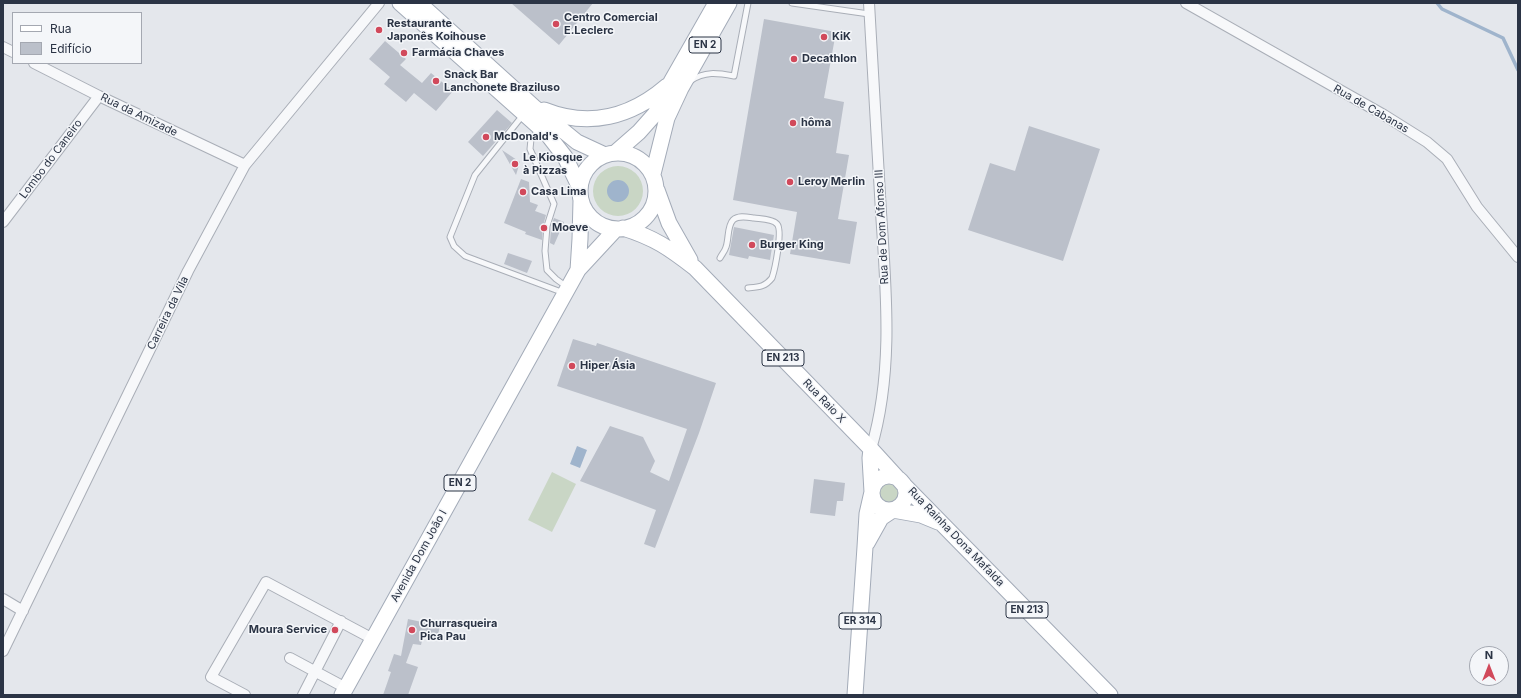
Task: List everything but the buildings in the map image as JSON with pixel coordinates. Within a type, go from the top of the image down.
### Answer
[{"type":"main road","points":[[400,3],[530,110],[577,142],[610,154],[626,153],[637,158],[646,164],[655,181]]},
{"type":"main road","points":[[419,3],[530,110],[541,128],[560,149],[570,166],[586,211],[594,220],[604,226],[620,228]]},
{"type":"main road","name":"EN 2","points":[[620,228],[634,225],[644,219],[651,210],[656,199],[655,181],[667,118],[676,85],[716,3]]},
{"type":"main road","name":"EN 2","points":[[581,194],[582,177],[588,168],[595,160],[610,154],[639,132],[656,114],[729,3]]},
{"type":"main road","points":[[530,110],[565,118],[602,118],[634,108],[676,85]]},
{"type":"main road","name":"Rua Raio X","points":[[655,181],[669,222],[695,268]]},
{"type":"main road","name":"Avenida Dom João I","points":[[578,270],[581,194]]},
{"type":"main road","name":"Rua Raio X","points":[[620,228],[654,239],[669,248],[695,268],[871,449],[902,483]]},
{"type":"main road","name":"Avenida Dom João I","points":[[344,691],[578,270],[620,228]]},
{"type":"main road","name":"EN 213","points":[[871,449],[870,458],[872,492],[874,502],[877,506],[887,510],[921,515],[944,525]]},
{"type":"main road","name":"EN 213","points":[[872,492],[874,485],[878,480],[884,477],[891,477],[902,483]]},
{"type":"main road","points":[[893,510],[899,507],[903,502],[905,489],[902,483]]},
{"type":"main road","name":"Rua Rainha Dona Mafalda","points":[[902,483],[1110,695]]},
{"type":"main road","name":"ER 314","points":[[855,695],[866,520],[872,492]]},
{"type":"main road","name":"ER 314","points":[[865,547],[881,518],[893,510]]},
{"type":"street","name":"Carreira da Vila","points":[[3,651],[188,271],[245,165],[379,3]]},
{"type":"street","name":"Rua de Dom Afonso III","points":[[869,3],[885,271],[887,344],[879,424],[871,449]]},
{"type":"street","name":"Rua de Cabanas","points":[[1186,3],[1384,115],[1427,142],[1447,159],[1477,207],[1518,257]]},
{"type":"street","points":[[3,47],[12,52]]},
{"type":"street","name":"Rua da Amizade","points":[[36,64],[99,96],[245,165]]},
{"type":"street","name":"Lombo do Caneiro","points":[[3,222],[99,96]]},
{"type":"street","points":[[245,695],[211,677],[266,582],[373,639]]},
{"type":"street","points":[[3,599],[23,611]]},
{"type":"street","points":[[303,695],[341,621]]},
{"type":"street","points":[[290,658],[315,671],[344,691]]},
{"type":"lane","points":[[676,85],[700,75],[717,73],[734,76],[748,3]]},
{"type":"lane","points":[[792,3],[869,14]]},
{"type":"lane","points":[[530,110],[475,175],[450,237],[454,246],[465,256],[566,291]]},
{"type":"lane","points":[[541,128],[531,139],[530,149],[554,204],[547,226],[545,251],[547,270],[566,291]]},
{"type":"lane","points":[[720,258],[726,248],[730,224],[737,218],[742,216],[774,221],[777,223],[780,231],[772,278],[768,284],[762,287],[748,288]]},
{"type":"green space","points":[[613,166],[623,166],[636,173],[643,186],[643,196],[636,209],[623,216],[613,216],[604,212],[597,205],[593,196],[593,186],[597,177],[604,170]]},
{"type":"green space","points":[[552,472],[576,484],[552,532],[528,520]]},
{"type":"green space","points":[[889,482],[897,485],[900,493],[897,501],[889,504],[881,501],[878,493],[881,485]]},
{"type":"water","points":[[618,180],[626,183],[629,191],[626,199],[618,202],[610,199],[607,191],[610,183]]},
{"type":"water","points":[[577,446],[587,450],[580,468],[570,464]]},
{"type":"waterway","points":[[1437,3],[1442,9],[1503,38],[1518,70]]},
{"type":"place","name":"Centro Comercial E.Leclerc","points":[[556,24]]},
{"type":"place","name":"Restaurante Japonês Koihouse","points":[[379,30]]},
{"type":"place","name":"KiK","points":[[824,37]]},
{"type":"place","name":"Farmácia Chaves","points":[[404,53]]},
{"type":"place","name":"Decathlon","points":[[794,59]]},
{"type":"place","name":"Snack Bar Lanchonete Braziluso","points":[[436,81]]},
{"type":"place","name":"hôma","points":[[793,123]]},
{"type":"place","name":"McDonald's","points":[[486,137]]},
{"type":"place","name":"Le Kiosque à Pizzas","points":[[515,164]]},
{"type":"place","name":"Leroy Merlin","points":[[790,182]]},
{"type":"place","name":"Casa Lima","points":[[523,192]]},
{"type":"place","name":"Moeve","points":[[544,228]]},
{"type":"place","name":"Burger King","points":[[752,245]]},
{"type":"place","name":"Hiper Ásia","points":[[572,366]]},
{"type":"place","name":"Moura Service","points":[[335,630]]},
{"type":"place","name":"Churrasqueira Pica Pau","points":[[412,630]]}]
